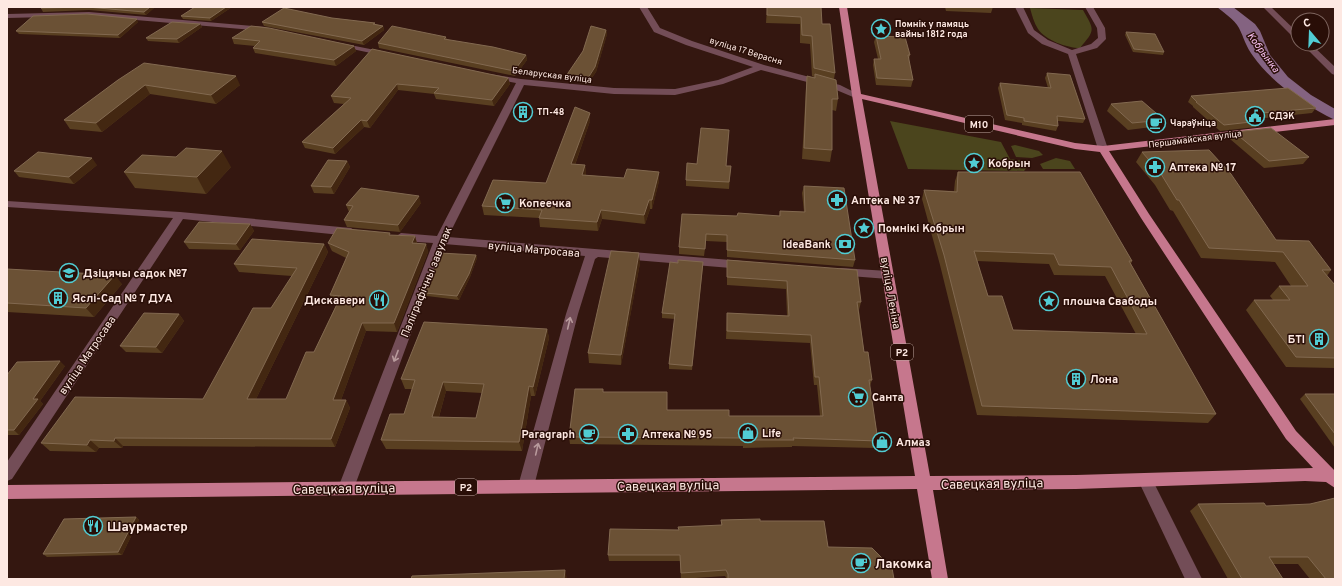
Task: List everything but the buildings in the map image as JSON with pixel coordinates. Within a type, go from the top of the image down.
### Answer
[{"type":"main road","name":"вуліца Леніна","points":[[843,7],[856,95],[925,483],[940,579]]},
{"type":"main road","name":"М10","points":[[856,95],[1075,146],[1103,149]]},
{"type":"main road","name":"Першамайская вуліца","points":[[1103,149],[1335,122]]},
{"type":"main road","points":[[1103,149],[1145,216],[1291,435],[1333,477]]},
{"type":"main road","name":"Савецкая вуліца","points":[[7,492],[1144,480],[1263,474],[1333,477]]},
{"type":"street","name":"вуліца 17 Верасня","points":[[643,7],[657,30],[689,44],[761,67],[837,87],[856,95]]},
{"type":"street","points":[[1019,7],[1031,31],[1045,42],[1072,53],[1094,46],[1102,39],[1101,28],[1089,7]]},
{"type":"street","points":[[1267,7],[1290,29]]},
{"type":"street","points":[[7,16],[89,14],[272,30]]},
{"type":"street","points":[[326,41],[396,56]]},
{"type":"street","points":[[1314,52],[1335,72]]},
{"type":"street","points":[[1072,53],[1103,149]]},
{"type":"street","name":"Беларуская вуліца","points":[[482,74],[521,82],[614,91],[675,92],[720,82],[761,67]]},
{"type":"street","name":"Паліграфічны завулак","points":[[346,488],[440,241],[521,82]]},
{"type":"street","points":[[7,204],[180,215],[361,233]]},
{"type":"street","name":"вуліца Матросава","points":[[7,474],[180,215]]},
{"type":"street","name":"вуліца Матросава","points":[[392,237],[594,254],[753,265]]},
{"type":"street","points":[[526,486],[537,451],[571,313],[590,257],[594,254]]},
{"type":"street","points":[[832,271],[888,275]]},
{"type":"street","points":[[1144,480],[1194,579]]},
{"type":"shaded area","points":[[1030,8],[1083,10],[1090,22],[1092,30],[1091,34],[1080,48],[1069,47],[1057,43],[1041,33],[1034,22]]},
{"type":"shaded area","points":[[890,121],[1001,142],[1010,159],[1023,161],[1029,165],[1024,171],[908,169]]},
{"type":"shaded area","points":[[1015,145],[1039,151],[1043,155],[1032,158],[1016,157],[1011,146]]},
{"type":"shaded area","points":[[1056,158],[1070,161],[1075,169],[1043,169],[1040,164]]},
{"type":"water","name":"Кобрынка","points":[[1217,7],[1233,7],[1255,24],[1260,31],[1270,55],[1288,77],[1311,95],[1335,109],[1335,120],[1301,101],[1270,76],[1251,53],[1237,25]]},
{"type":"place","name":"Помнік у памяць вайны 1812 года","points":[[881,29]]},
{"type":"place","name":"ТП-48","points":[[523,112]]},
{"type":"place","name":"СДЭК","points":[[1255,116]]},
{"type":"place","name":"Чараўніца","points":[[1156,123]]},
{"type":"place","name":"Кобрын","points":[[974,163]]},
{"type":"place","name":"Аптека № 17","points":[[1155,167]]},
{"type":"place","name":"Аптека № 37","points":[[837,200]]},
{"type":"place","name":"Копеечка","points":[[505,203]]},
{"type":"place","name":"Помнікі Кобрын","points":[[864,228]]},
{"type":"place","name":"IdeaBank","points":[[845,244]]},
{"type":"place","name":"Дзіцячы садок №7","points":[[69,273]]},
{"type":"place","name":"Яслі-Сад № 7 ДУА","points":[[58,298]]},
{"type":"place","name":"Дискавери","points":[[379,300]]},
{"type":"place","name":"плошча Свабоды","points":[[1049,301]]},
{"type":"place","name":"БТІ","points":[[1319,339]]},
{"type":"place","name":"Лона","points":[[1076,379]]},
{"type":"place","name":"Санта","points":[[858,397]]},
{"type":"place","name":"Life","points":[[748,433]]},
{"type":"place","name":"Paragraph","points":[[589,434]]},
{"type":"place","name":"Аптека № 95","points":[[628,434]]},
{"type":"place","name":"Алмаз","points":[[882,442]]},
{"type":"place","name":"Шаурмастер","points":[[93,526]]},
{"type":"place","name":"Лакомка","points":[[861,563]]}]
